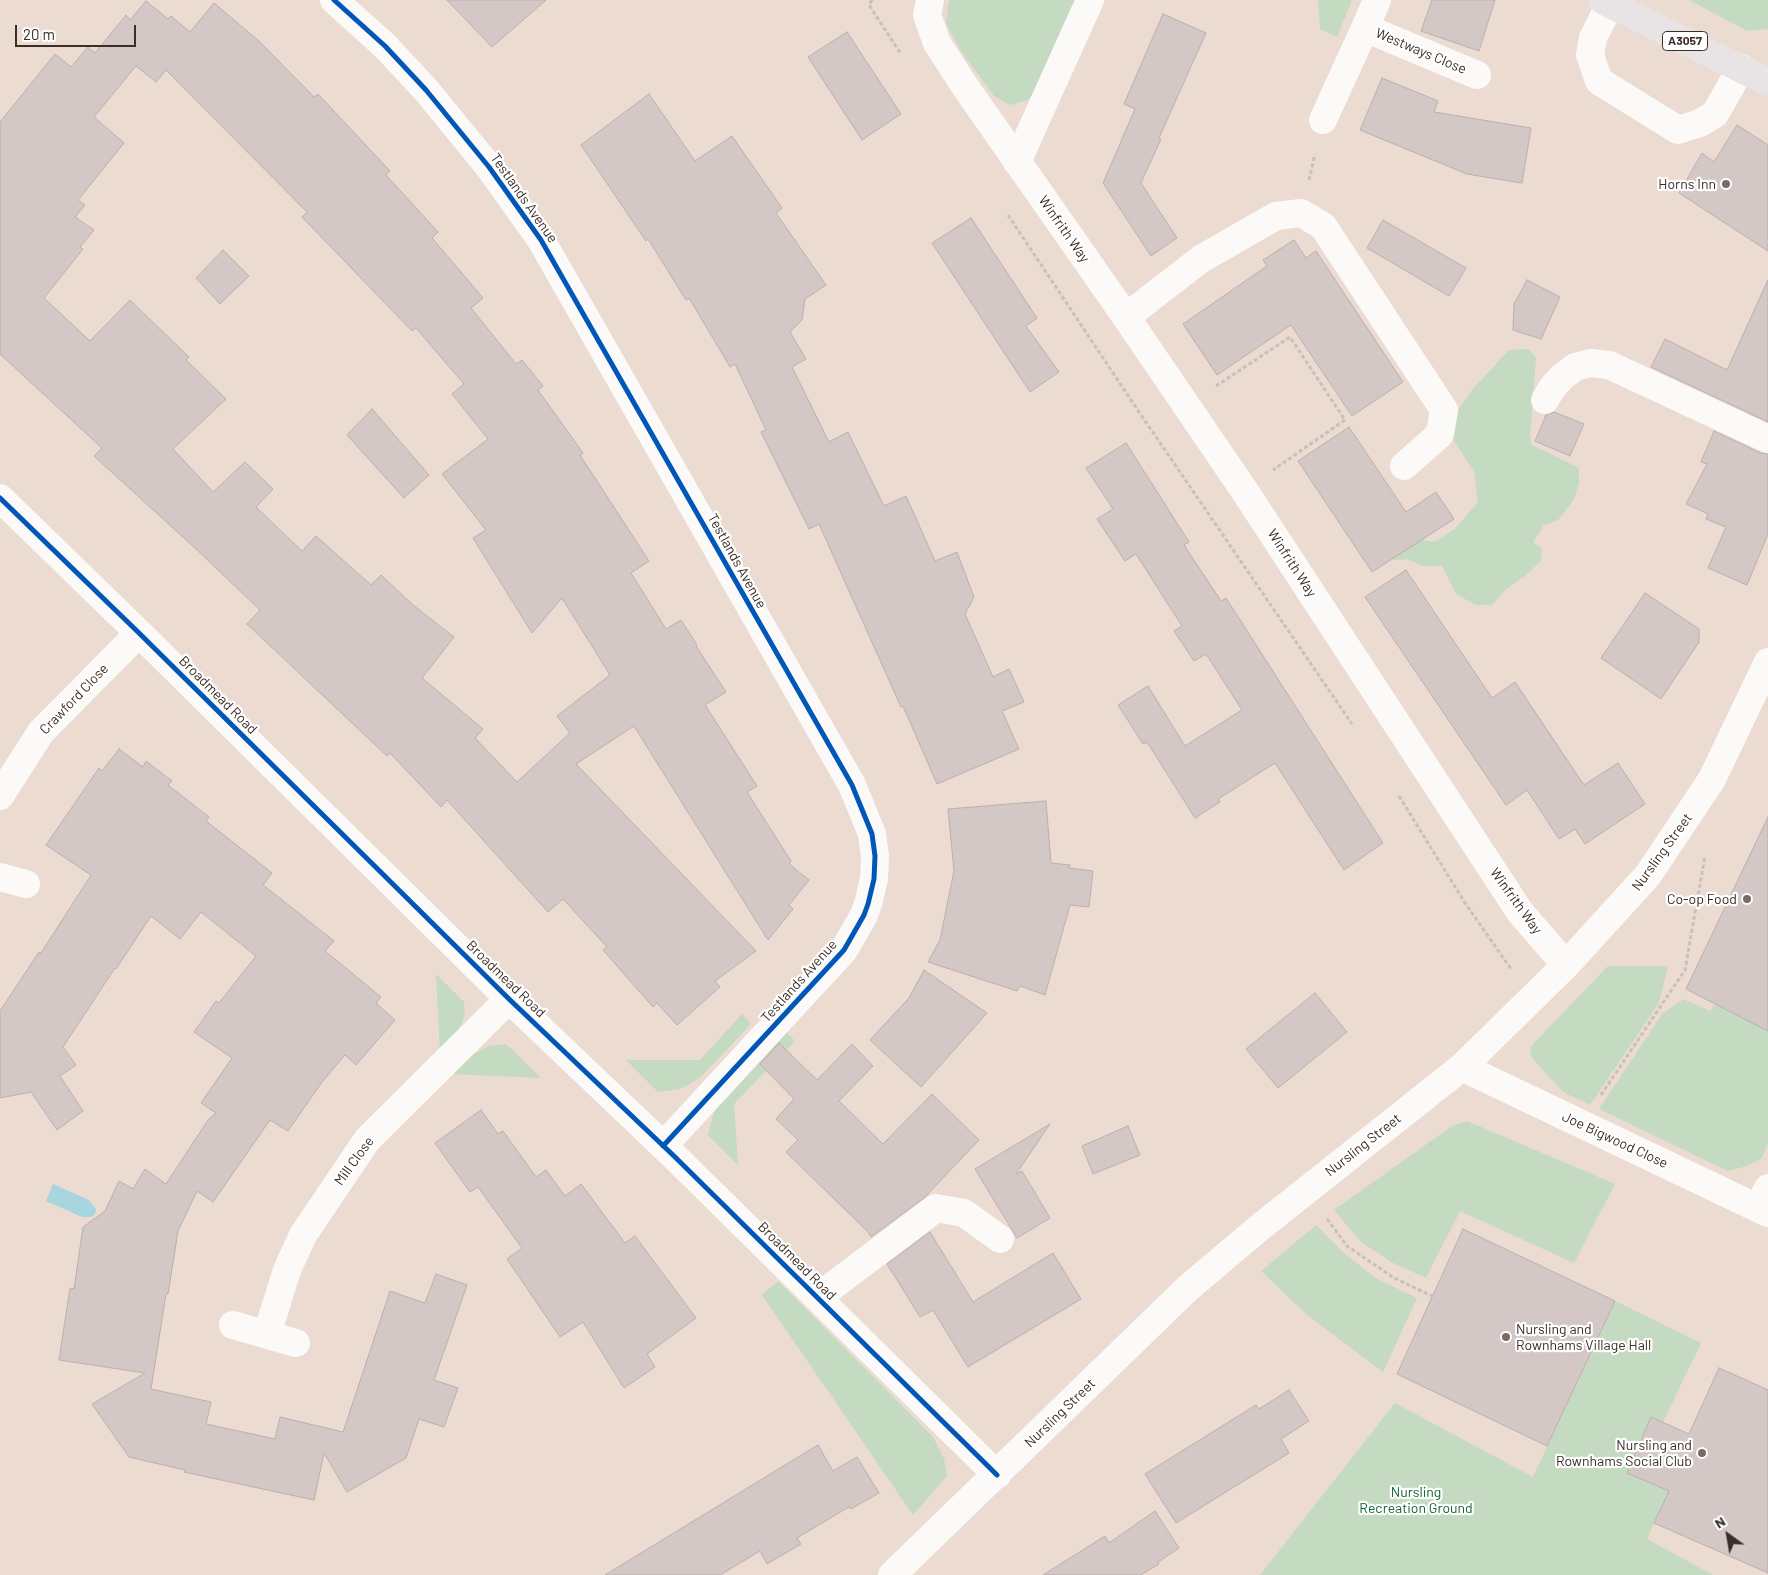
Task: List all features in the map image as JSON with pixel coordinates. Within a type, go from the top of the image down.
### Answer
[{"type":"main road","name":"A3057","points":[[1606,2],[1768,82]]},
{"type":"street","name":"Testlands Avenue","points":[[334,0],[385,46],[426,90],[489,167],[541,240],[852,785],[872,834],[875,856],[868,904],[864,915],[844,950],[663,1146]]},
{"type":"street","name":"Winfrith Way","points":[[930,0],[927,15],[938,43],[1017,162],[1126,316],[1244,490],[1520,912],[1566,965]]},
{"type":"street","points":[[1017,162],[1090,0]]},
{"type":"street","name":"Westways Close","points":[[1323,120],[1377,0]]},
{"type":"street","points":[[1606,2],[1593,38],[1590,55],[1599,81],[1678,130],[1700,123],[1715,114],[1741,68]]},
{"type":"street","name":"Westways Close","points":[[1365,28],[1477,75]]},
{"type":"street","points":[[1126,316],[1200,259],[1276,216],[1301,213],[1323,226],[1444,410],[1440,434],[1404,466]]},
{"type":"street","points":[[1545,400],[1552,388],[1562,377],[1575,367],[1590,362],[1609,365],[1768,438]]},
{"type":"street","name":"Broadmead Road","points":[[0,498],[509,999],[818,1297],[997,1475]]},
{"type":"street","name":"Crawford Close","points":[[0,796],[41,732],[139,633]]},
{"type":"street","name":"Nursling Street","points":[[892,1575],[1188,1288],[1305,1191],[1462,1067],[1566,965],[1648,876],[1699,800],[1712,780],[1768,662]]},
{"type":"street","points":[[0,876],[26,884]]},
{"type":"street","name":"Mill Close","points":[[266,1334],[288,1270],[303,1234],[367,1140],[509,999]]},
{"type":"street","name":"Joe Bigwood Close","points":[[1462,1067],[1765,1203]]},
{"type":"street","points":[[818,1297],[936,1208],[964,1213],[1000,1239]]},
{"type":"street","points":[[233,1325],[296,1342]]},
{"type":"path","points":[[872,0],[869,5],[905,60]]},
{"type":"path","points":[[1301,213],[1323,120]]},
{"type":"path","points":[[1005,210],[1139,412],[1357,732]]},
{"type":"path","points":[[1186,405],[1290,337],[1345,420],[1244,490]]},
{"type":"path","points":[[1399,796],[1465,903],[1520,982],[1533,997]]},
{"type":"path","points":[[1598,1099],[1685,970],[1706,853]]},
{"type":"path","points":[[1305,1191],[1347,1246],[1394,1278],[1432,1296]]},
{"type":"green space","points":[[950,0],[1077,0],[1037,90],[1028,100],[1010,105],[994,96],[961,51],[946,23]]},
{"type":"green space","points":[[1318,0],[1352,0],[1337,37],[1320,29]]},
{"type":"green space","points":[[1689,0],[1768,0],[1768,29],[1747,31]]},
{"type":"green space","points":[[1529,349],[1536,358],[1530,438],[1532,445],[1579,468],[1579,482],[1574,499],[1558,520],[1544,525],[1533,542],[1542,549],[1541,561],[1525,576],[1506,589],[1492,605],[1476,605],[1456,594],[1442,566],[1423,566],[1407,559],[1395,560],[1384,552],[1397,536],[1434,542],[1455,529],[1478,502],[1474,472],[1453,439],[1455,415],[1472,390],[1509,350]]},
{"type":"green space","points":[[1608,966],[1668,966],[1659,1003],[1590,1105],[1563,1092],[1532,1058],[1530,1050],[1533,1044]]},
{"type":"green space","points":[[436,974],[464,1002],[465,1013],[455,1036],[440,1051]]},
{"type":"green space","points":[[1684,999],[1710,1011],[1715,1004],[1768,1031],[1768,1143],[1762,1158],[1747,1166],[1728,1171],[1599,1109],[1662,1014]]},
{"type":"green space","points":[[742,1014],[751,1024],[700,1078],[680,1089],[658,1092],[626,1060],[700,1060]]},
{"type":"green space","points":[[786,1032],[795,1041],[734,1104],[738,1165],[708,1135],[715,1108]]},
{"type":"green space","points":[[506,1044],[541,1078],[453,1074],[472,1055],[489,1046]]},
{"type":"green space","points":[[1467,1121],[1615,1184],[1574,1263],[1460,1211],[1426,1278],[1391,1262],[1360,1241],[1334,1210],[1452,1126]]},
{"type":"green space","points":[[1316,1225],[1346,1255],[1376,1278],[1417,1298],[1383,1372],[1306,1314],[1261,1271]]},
{"type":"green space","points":[[778,1281],[933,1437],[944,1459],[947,1476],[913,1515],[762,1295]]},
{"type":"green space","name":"Nursling Recreation Ground","points":[[1615,1301],[1701,1343],[1663,1422],[1651,1417],[1627,1473],[1669,1491],[1647,1539],[1713,1575],[1260,1575],[1395,1403],[1533,1477]]},
{"type":"water","points":[[53,1184],[89,1200],[96,1209],[95,1214],[91,1217],[82,1217],[46,1201]]},
{"type":"building","points":[[447,0],[546,0],[492,47]]},
{"type":"building","points":[[1432,0],[1495,0],[1479,51],[1421,31]]},
{"type":"building","points":[[146,1],[168,19],[171,16],[190,32],[214,3],[260,42],[314,97],[318,94],[390,171],[386,175],[438,232],[432,238],[483,298],[471,308],[516,364],[522,360],[543,386],[538,390],[583,453],[580,455],[649,561],[631,573],[666,629],[681,620],[726,692],[705,705],[757,786],[747,792],[791,861],[789,864],[809,880],[789,905],[793,909],[768,940],[634,726],[576,764],[756,951],[715,981],[720,987],[677,1025],[657,1003],[653,1007],[603,950],[607,947],[563,899],[548,912],[447,800],[441,807],[390,753],[387,756],[247,624],[260,610],[94,456],[102,448],[0,354],[0,122],[55,54],[71,67],[88,47],[95,53],[126,15],[130,20]],"holes":[[[136,66],[156,82],[166,70],[307,212],[302,217],[412,331],[416,328],[464,384],[452,394],[488,439],[442,474],[486,530],[473,538],[532,633],[562,598],[610,675],[557,716],[570,733],[517,782],[475,738],[483,729],[422,678],[454,637],[413,605],[381,575],[371,585],[316,536],[302,551],[256,507],[273,489],[245,462],[213,492],[173,449],[226,399],[186,360],[189,357],[130,300],[90,341],[44,298],[83,249],[80,247],[94,230],[75,217],[85,205],[78,200],[124,143],[94,117]]]},
{"type":"building","points":[[1163,14],[1206,33],[1141,183],[1177,238],[1151,256],[1103,183],[1135,109],[1124,104]]},
{"type":"building","points":[[847,32],[901,114],[862,140],[808,57]]},
{"type":"building","points":[[1382,78],[1438,101],[1434,112],[1531,128],[1522,183],[1467,174],[1360,130]]},
{"type":"building","points":[[649,94],[695,161],[732,136],[782,208],[776,213],[826,285],[805,299],[802,320],[790,332],[806,359],[792,367],[829,442],[848,432],[884,506],[906,496],[935,561],[957,552],[974,597],[965,614],[993,677],[1009,669],[1024,702],[1002,711],[1019,749],[937,784],[819,524],[809,529],[761,432],[766,430],[735,364],[730,367],[689,298],[686,300],[648,239],[646,241],[581,145]]},
{"type":"building","name":"Horns Inn","points":[[1737,125],[1768,145],[1768,251],[1679,193],[1702,153],[1714,162]]},
{"type":"building","points":[[971,218],[1037,318],[1026,326],[1059,372],[1030,392],[932,243]]},
{"type":"building","points":[[1383,220],[1466,268],[1449,296],[1367,248]]},
{"type":"building","points":[[1294,240],[1306,258],[1316,251],[1403,382],[1352,416],[1291,325],[1217,375],[1183,324],[1267,266],[1263,260]]},
{"type":"building","points":[[223,250],[249,276],[220,304],[196,278]]},
{"type":"building","points":[[1527,280],[1560,297],[1541,339],[1513,330],[1514,304]]},
{"type":"building","points":[[1768,280],[1768,422],[1651,367],[1665,339],[1727,370]]},
{"type":"building","points":[[372,409],[429,475],[404,498],[347,435]]},
{"type":"building","points":[[1554,412],[1584,424],[1570,456],[1535,441],[1546,415]]},
{"type":"building","points":[[1349,427],[1406,512],[1436,492],[1454,519],[1372,572],[1298,461]]},
{"type":"building","points":[[1714,431],[1761,453],[1768,454],[1768,534],[1747,585],[1708,568],[1726,527],[1706,519],[1708,514],[1686,504],[1707,464],[1701,462]]},
{"type":"building","points":[[1126,443],[1189,542],[1184,545],[1221,601],[1226,598],[1383,843],[1344,870],[1275,763],[1218,799],[1220,802],[1195,818],[1147,742],[1143,744],[1118,705],[1148,686],[1185,746],[1242,710],[1206,654],[1194,661],[1174,631],[1182,626],[1136,554],[1125,561],[1097,519],[1113,509],[1086,468]]},
{"type":"building","points":[[1406,570],[1492,698],[1515,682],[1584,785],[1618,763],[1645,804],[1585,844],[1575,829],[1559,839],[1527,790],[1506,805],[1365,597]]},
{"type":"building","points":[[1645,593],[1699,629],[1699,642],[1661,699],[1601,658]]},
{"type":"building","points":[[119,749],[143,767],[146,761],[172,781],[168,785],[209,817],[206,821],[272,873],[263,885],[334,941],[325,951],[381,997],[376,1003],[395,1020],[356,1065],[345,1055],[322,1082],[288,1131],[270,1120],[213,1202],[197,1191],[178,1231],[151,1389],[211,1402],[206,1424],[275,1439],[280,1417],[343,1432],[390,1291],[425,1303],[436,1274],[467,1285],[434,1380],[458,1388],[444,1427],[419,1419],[406,1458],[347,1492],[324,1453],[314,1500],[184,1472],[185,1470],[129,1457],[92,1404],[145,1373],[59,1360],[70,1288],[74,1289],[83,1227],[105,1211],[119,1181],[133,1189],[145,1169],[166,1184],[208,1120],[216,1113],[201,1103],[232,1058],[194,1032],[216,1001],[219,1003],[256,956],[201,912],[180,939],[151,916],[63,1047],[76,1065],[60,1076],[83,1111],[57,1130],[31,1092],[0,1098],[0,1011],[39,952],[41,953],[91,875],[46,845],[99,768],[102,771]]},
{"type":"building","points":[[1046,801],[1051,863],[1070,865],[1069,868],[1093,871],[1089,907],[1070,905],[1045,995],[1020,986],[1017,991],[928,962],[940,940],[954,871],[948,809]]},
{"type":"building","points":[[1768,817],[1768,1031],[1686,989]]},
{"type":"building","points":[[924,970],[987,1013],[921,1087],[870,1040],[909,998]]},
{"type":"building","points":[[1315,993],[1347,1032],[1278,1088],[1246,1049]]},
{"type":"building","points":[[779,1043],[817,1080],[852,1044],[873,1066],[839,1101],[883,1144],[932,1094],[979,1140],[924,1198],[871,1237],[786,1152],[798,1140],[776,1119],[794,1099],[760,1064]]},
{"type":"building","points":[[481,1110],[498,1134],[503,1131],[536,1177],[546,1170],[565,1196],[581,1184],[625,1243],[635,1236],[696,1318],[647,1354],[655,1367],[624,1388],[583,1322],[560,1337],[507,1259],[522,1248],[478,1187],[470,1192],[435,1143]]},
{"type":"building","points":[[1050,1124],[1016,1174],[1022,1171],[1050,1218],[1017,1238],[975,1169]]},
{"type":"building","points":[[1128,1126],[1140,1155],[1093,1174],[1082,1146]]},
{"type":"building","name":"Nursling and Rownhams Village Hall","points":[[1463,1229],[1615,1301],[1547,1446],[1397,1374]]},
{"type":"building","points":[[930,1232],[973,1302],[1053,1253],[1081,1299],[968,1367],[933,1310],[920,1317],[887,1264]]},
{"type":"building","name":"Nursling and Rownhams Social Club","points":[[1719,1368],[1768,1390],[1768,1573],[1654,1523],[1669,1491],[1627,1473],[1651,1417],[1689,1434]]},
{"type":"building","points":[[1289,1390],[1309,1421],[1281,1439],[1289,1453],[1176,1523],[1145,1474],[1256,1405],[1259,1409]]},
{"type":"building","points":[[818,1445],[833,1471],[857,1457],[879,1493],[851,1509],[849,1507],[797,1538],[801,1544],[767,1564],[760,1551],[720,1575],[605,1575]]},
{"type":"building","points":[[1155,1511],[1179,1548],[1141,1575],[1043,1575],[1105,1536],[1109,1543]]},
{"type":"cycle path","points":[[334,0],[385,46],[426,90],[489,167],[541,240],[852,785],[872,834],[875,856],[874,879],[868,904],[864,915],[844,950],[663,1146]]},
{"type":"cycle path","points":[[0,498],[509,999],[675,1157],[997,1475]]},
{"type":"place","name":"Horns Inn","points":[[1726,184]]},
{"type":"place","name":"Co-op Food","points":[[1747,899]]},
{"type":"place","name":"Nursling and Rownhams Village Hall","points":[[1506,1337]]},
{"type":"place","name":"Nursling and Rownhams Social Club","points":[[1702,1453]]}]
